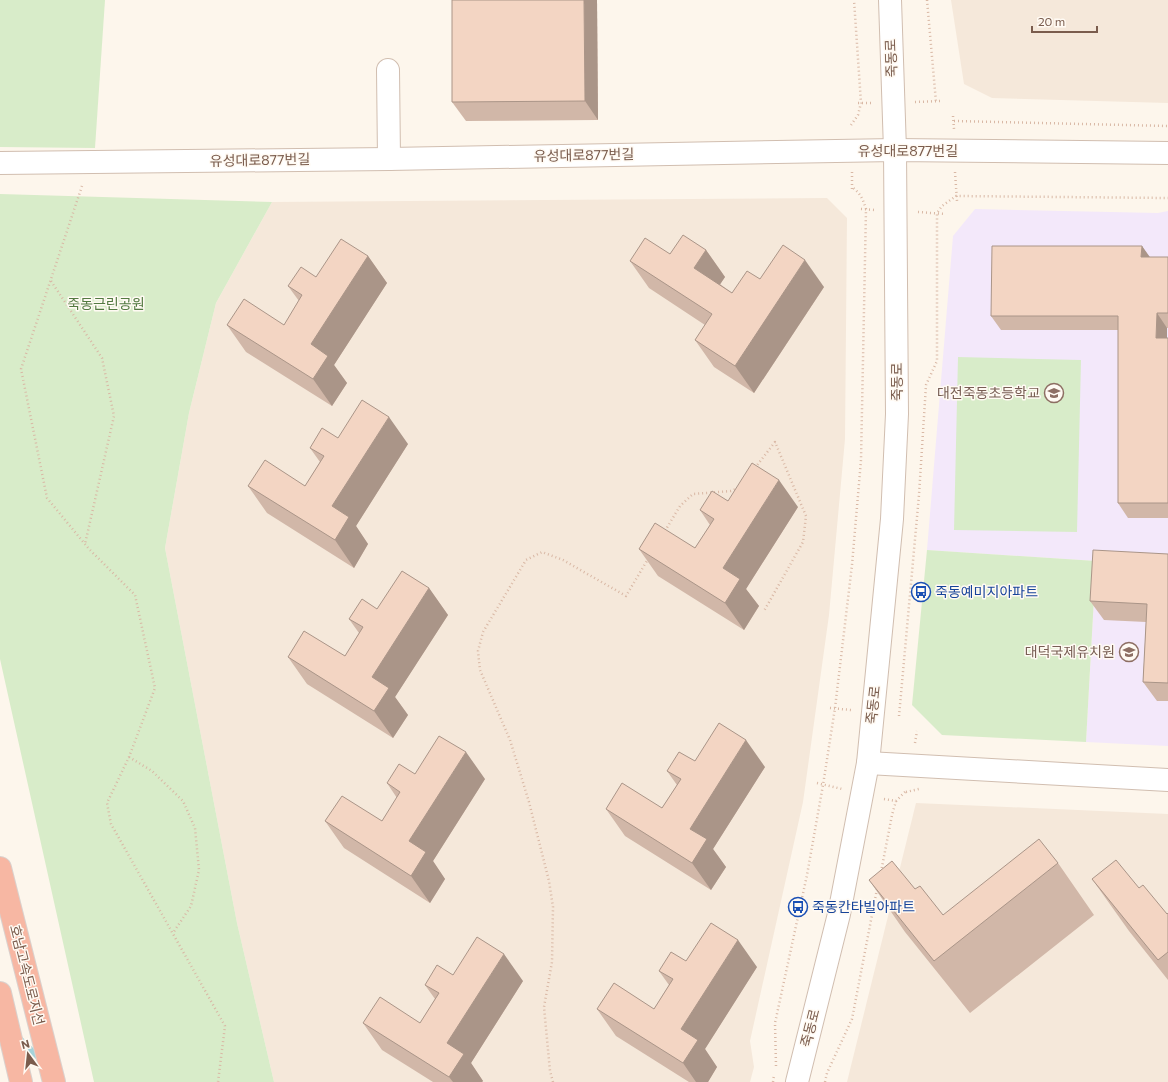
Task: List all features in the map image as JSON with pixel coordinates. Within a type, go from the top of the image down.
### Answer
[{"type":"highway","name":"호남고속도로지선","points":[[0,868],[54,1082]]},
{"type":"highway","points":[[0,992],[21,1082]]},
{"type":"street","name":"죽동로","points":[[797,1082],[839,914],[868,763],[892,519],[897,414],[895,150],[890,0]]},
{"type":"street","points":[[388,70],[389,159]]},
{"type":"street","name":"유성대로877번길","points":[[0,163],[389,159],[895,150],[1168,153]]},
{"type":"street","points":[[868,763],[1168,780]]},
{"type":"path","points":[[851,126],[858,115],[861,103],[854,0]]},
{"type":"path","points":[[927,0],[936,102]]},
{"type":"path","points":[[954,121],[1168,126]]},
{"type":"path","points":[[82,186],[21,369],[47,498],[85,544],[135,595],[155,688],[129,757],[107,803],[111,824],[225,1026],[218,1082]]},
{"type":"path","points":[[772,1082],[777,1064],[775,1023],[807,875],[824,777],[835,708],[852,565],[861,460],[866,209],[863,199],[852,187]]},
{"type":"path","points":[[899,716],[920,495],[926,385],[937,361],[937,214],[942,206],[956,196],[1168,198]]},
{"type":"path","points":[[51,281],[102,358],[114,416],[85,544]]},
{"type":"path","points":[[751,474],[775,442],[806,516],[803,542],[764,611]]},
{"type":"path","points":[[665,531],[680,506],[693,494],[731,491],[741,486]]},
{"type":"path","points":[[553,1082],[550,1071],[544,1007],[552,962],[553,908],[549,881],[529,802],[510,740],[480,670],[478,651],[483,632],[526,560],[542,552],[563,560],[626,596],[649,557]]},
{"type":"path","points":[[129,757],[152,772],[183,801],[195,828],[199,870],[191,906],[172,933]]},
{"type":"path","points":[[880,875],[892,814],[896,802]]},
{"type":"path","points":[[825,1082],[827,1073],[852,1019],[879,883]]},
{"type":"shaded area","points":[[951,0],[1168,0],[1168,103],[992,98],[964,84]]},
{"type":"shaded area","name":"죽동칸타빌아파트","points":[[827,198],[847,218],[845,439],[829,615],[803,802],[750,1041],[754,1067],[750,1082],[274,1082],[237,923],[165,548],[189,413],[216,303],[272,202]]},
{"type":"shaded area","name":"대전죽동초등학교","points":[[975,209],[1158,213],[1168,211],[1168,746],[1086,742],[1096,561],[927,550],[953,236]]},
{"type":"shaded area","points":[[916,803],[1168,814],[1168,1082],[847,1082]]},
{"type":"green space","points":[[0,0],[105,0],[95,148],[0,147]]},
{"type":"green space","name":"죽동근린공원","points":[[0,194],[272,202],[216,303],[189,413],[165,548],[237,923],[274,1082],[94,1082],[0,659]]},
{"type":"green space","points":[[958,357],[1081,360],[1077,532],[954,530]]},
{"type":"green space","points":[[927,550],[1096,561],[1086,742],[942,735],[912,705]]},
{"type":"building","points":[[452,0],[584,0],[585,101],[452,102]]},
{"type":"building","points":[[683,235],[706,250],[694,268],[732,293],[747,271],[760,279],[783,245],[805,260],[735,366],[695,340],[712,314],[630,261],[645,238],[670,254]]},
{"type":"building","points":[[341,239],[368,256],[311,344],[328,356],[313,379],[227,325],[244,299],[284,325],[302,295],[288,286],[301,267],[316,277]]},
{"type":"building","points":[[992,246],[1142,246],[1141,257],[1168,257],[1168,313],[1157,313],[1156,338],[1168,338],[1168,503],[1118,503],[1118,316],[991,316]]},
{"type":"building","points":[[362,400],[389,417],[332,506],[349,517],[335,540],[248,486],[265,460],[305,486],[324,456],[310,448],[322,428],[338,438]]},
{"type":"building","points":[[752,463],[779,480],[723,568],[740,579],[725,603],[639,549],[655,523],[695,548],[714,519],[700,510],[712,491],[728,501]]},
{"type":"building","points":[[1093,550],[1168,554],[1168,683],[1143,682],[1147,604],[1090,601]]},
{"type":"building","points":[[402,571],[429,588],[372,677],[389,688],[374,711],[288,657],[304,631],[345,656],[363,627],[349,619],[362,599],[377,609]]},
{"type":"building","points":[[719,723],[746,740],[690,829],[707,839],[692,863],[606,809],[622,783],[662,808],[681,779],[667,771],[679,752],[695,761]]},
{"type":"building","points":[[439,736],[466,752],[409,841],[426,852],[411,876],[325,821],[342,796],[382,821],[400,792],[387,783],[399,764],[415,774]]},
{"type":"building","points":[[1039,839],[1058,863],[934,961],[869,880],[892,861],[915,889],[920,886],[943,915]]},
{"type":"building","points":[[1116,860],[1139,888],[1143,885],[1167,914],[1168,913],[1168,952],[1158,960],[1092,879]]},
{"type":"building","points":[[711,923],[738,940],[681,1029],[698,1040],[683,1063],[597,1009],[614,983],[654,1009],[673,979],[659,971],[671,952],[686,961]]},
{"type":"building","points":[[477,937],[504,954],[447,1043],[464,1054],[449,1077],[363,1023],[380,997],[420,1023],[439,993],[425,985],[437,965],[453,975]]},
{"type":"waterway","points":[[18,1037],[41,1060]]},
{"type":"place","name":"대전죽동초등학교","points":[[1054,393]]},
{"type":"place","name":"죽동예미지아파트","points":[[921,592]]},
{"type":"place","name":"대덕국제유치원","points":[[1129,652]]},
{"type":"place","name":"죽동칸타빌아파트","points":[[798,907]]}]
